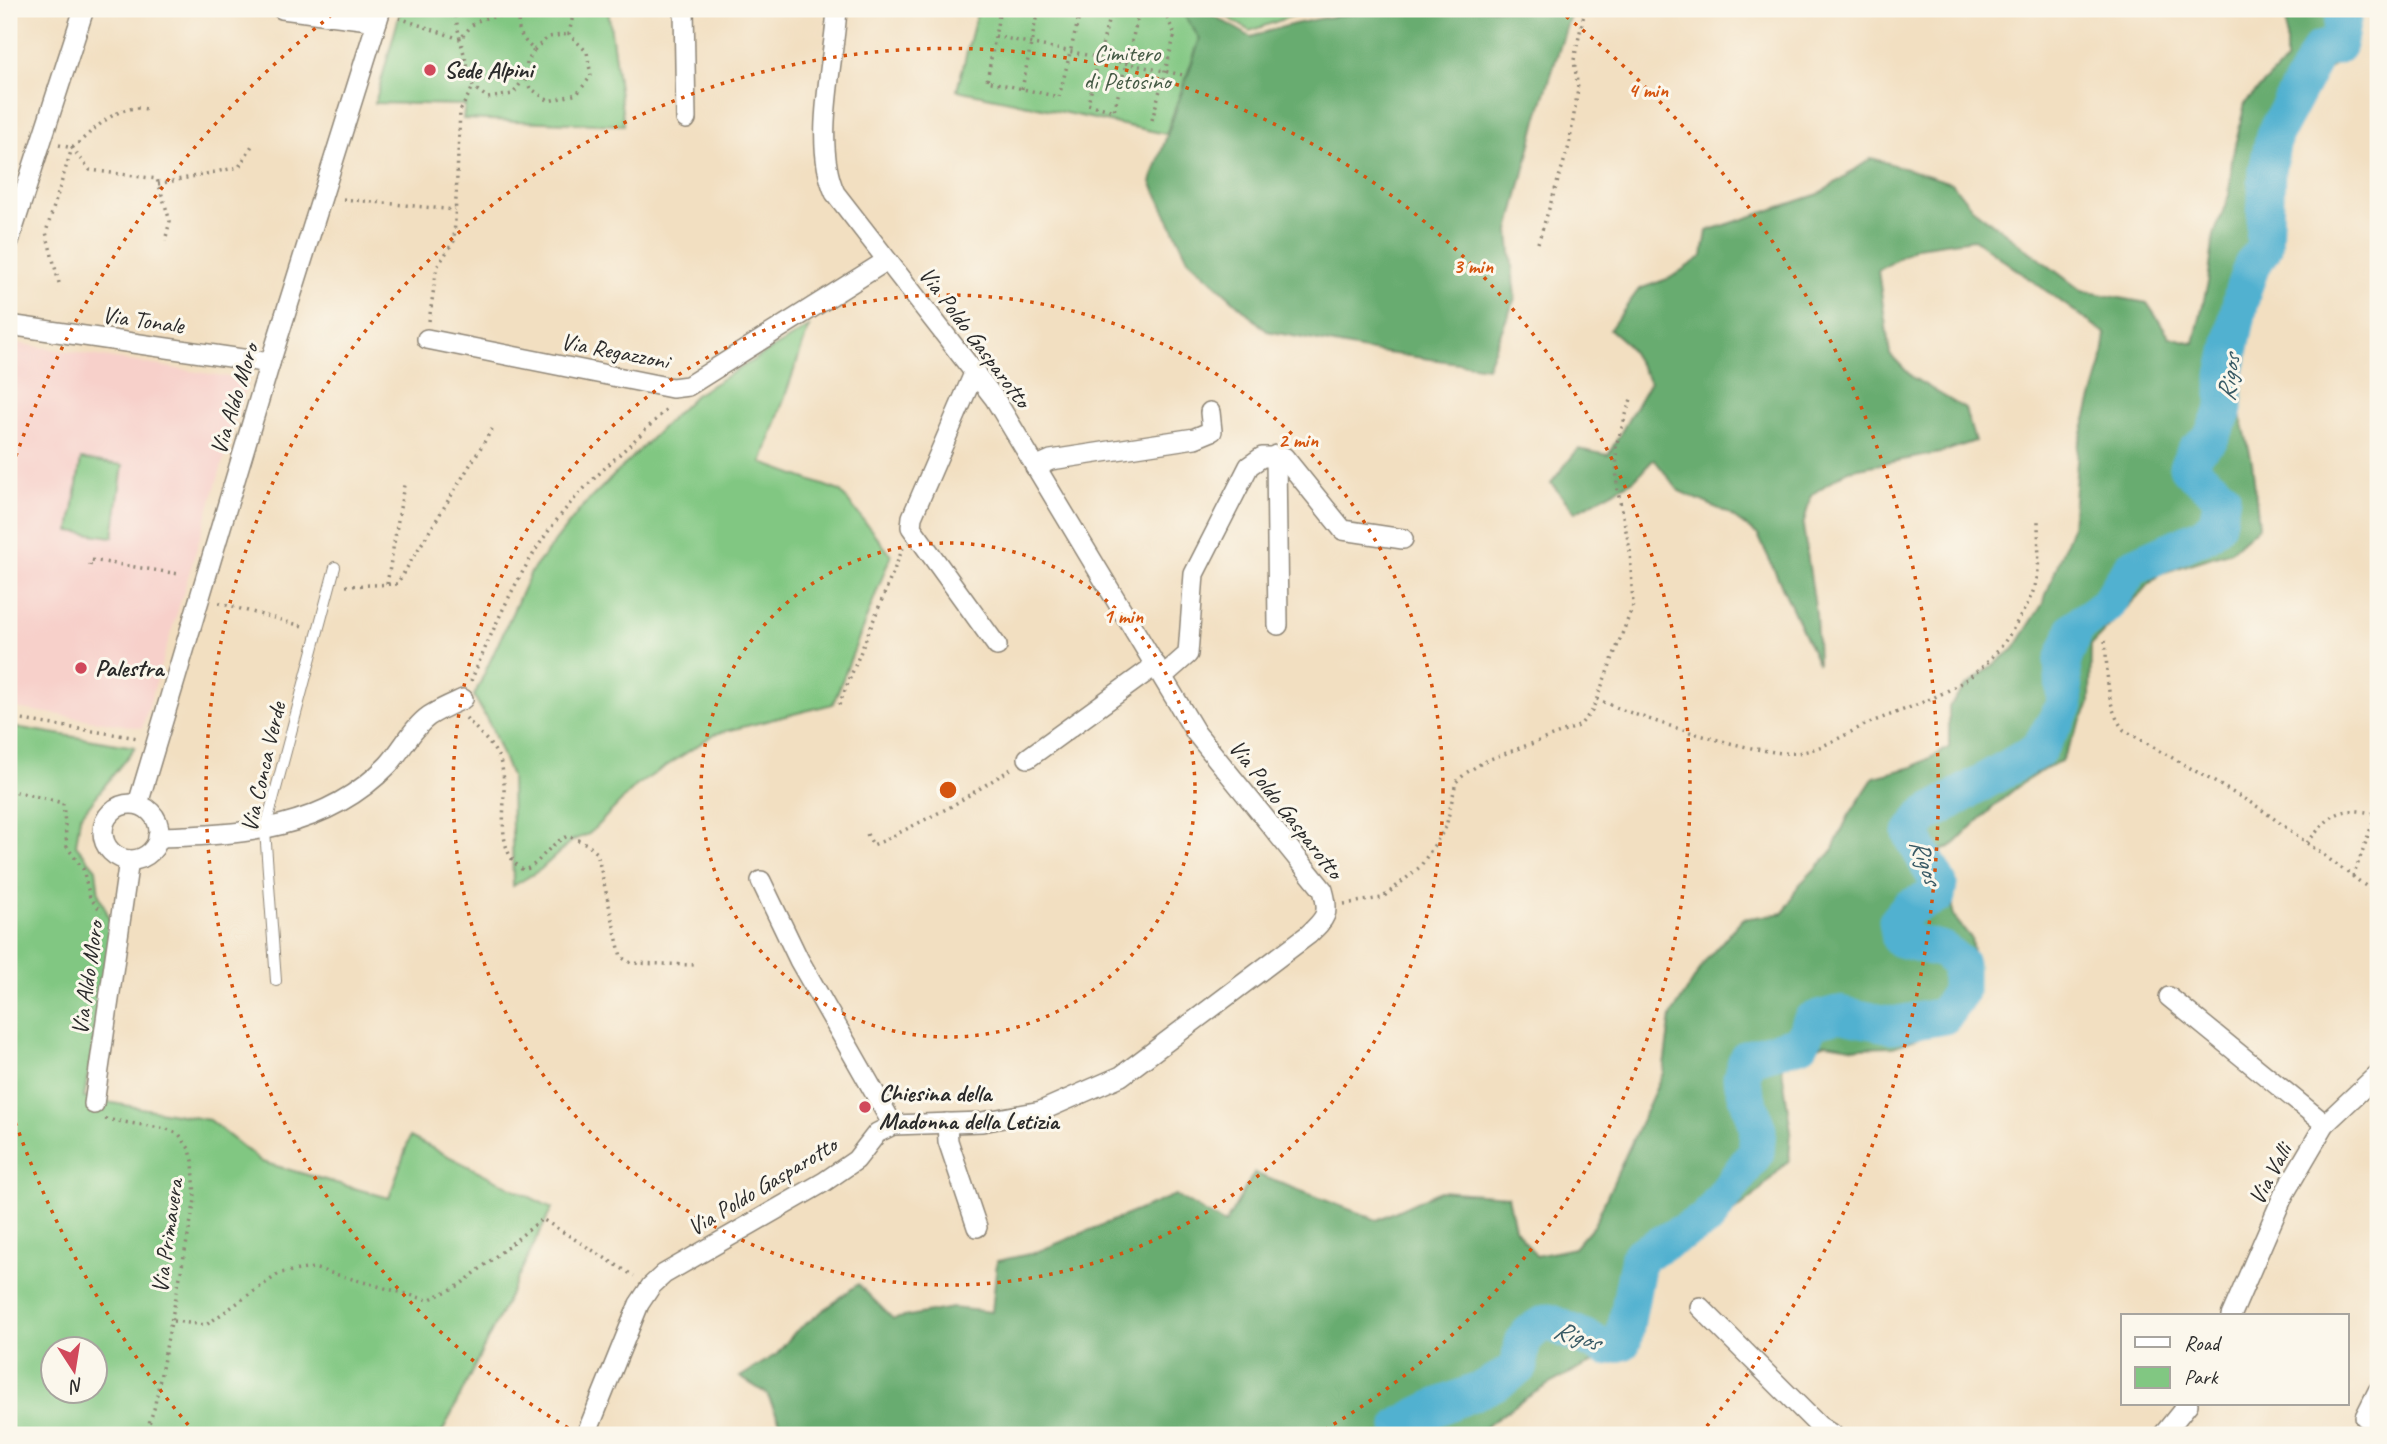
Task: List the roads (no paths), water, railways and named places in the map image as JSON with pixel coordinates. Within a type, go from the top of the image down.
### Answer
[{"type":"street","points":[[9,242],[84,9]]},
{"type":"street","points":[[282,9],[379,15]]},
{"type":"street","points":[[684,9],[686,119]]},
{"type":"street","name":"Via Poldo Gasparotto","points":[[586,1435],[639,1304],[651,1286],[664,1274],[824,1182],[856,1160],[877,1133],[893,1125],[982,1122],[1041,1111],[1121,1076],[1308,935],[1323,922],[1328,907],[1323,890],[1196,733],[975,371],[835,193],[829,180],[826,131],[838,13]]},
{"type":"street","name":"Via Aldo Moro","points":[[138,804],[270,363],[379,15]]},
{"type":"street","name":"Via Regazzoni","points":[[427,339],[672,388],[688,386],[886,261]]},
{"type":"street","name":"Via Tonale","points":[[9,325],[270,363]]},
{"type":"street","points":[[975,371],[912,517],[911,527],[997,646]]},
{"type":"street","points":[[1035,467],[1051,460],[1195,438],[1212,431],[1210,412]]},
{"type":"street","points":[[1276,456],[1278,625]]},
{"type":"street","points":[[1028,758],[1188,654],[1194,574],[1249,466],[1262,457],[1284,457],[1291,463],[1343,530],[1403,539]]},
{"type":"street","points":[[158,837],[226,836],[265,830],[298,822],[334,808],[387,766],[427,717],[458,701]]},
{"type":"street","points":[[138,804],[152,813],[157,821],[158,837],[156,845],[144,856],[129,859],[112,852],[103,836],[103,827],[106,818],[120,806],[138,804]]},
{"type":"street","name":"Via Aldo Moro","points":[[94,1104],[129,859]]},
{"type":"street","points":[[761,881],[799,960],[893,1125]]},
{"type":"street","points":[[2169,997],[2325,1124]]},
{"type":"street","name":"Via Valli","points":[[2232,1314],[2284,1194],[2325,1124],[2378,1073]]},
{"type":"street","points":[[947,1123],[948,1141],[977,1227]]},
{"type":"street","points":[[1700,1307],[1819,1426],[1833,1435]]},
{"type":"street","points":[[2365,1417],[2378,1391]]},
{"type":"street","points":[[2164,1435],[2187,1406]]},
{"type":"lane","name":"Via Conca Verde","points":[[276,981],[265,830],[335,567]]},
{"type":"waterway","name":"Rigos","points":[[1400,1435],[1401,1426],[1415,1417],[1492,1384],[1520,1366],[1521,1350],[1529,1333],[1549,1322],[1605,1347],[1623,1342],[1639,1256],[1707,1219],[1756,1152],[1758,1130],[1741,1078],[1747,1058],[1801,1043],[1811,1021],[1838,1014],[1892,1025],[1944,1016],[1960,992],[1960,964],[1943,950],[1900,939],[1897,921],[1908,908],[1937,896],[1939,884],[1911,834],[1923,817],[2038,750],[2065,705],[2062,663],[2076,627],[2107,605],[2132,567],[2204,535],[2217,524],[2222,496],[2187,467],[2194,453],[2211,437],[2225,409],[2225,376],[2243,290],[2252,265],[2264,248],[2267,170],[2274,135],[2319,50],[2338,45],[2345,9]]},
{"type":"place","name":"Sede Alpini","points":[[430,70]]},
{"type":"place","name":"Palestra","points":[[81,668]]},
{"type":"place","name":"Chiesina della Madonna della Letizia","points":[[865,1107]]},
{"type":"park label","name":"Cimitero di Petosino","points":[[1127,67]]}]
